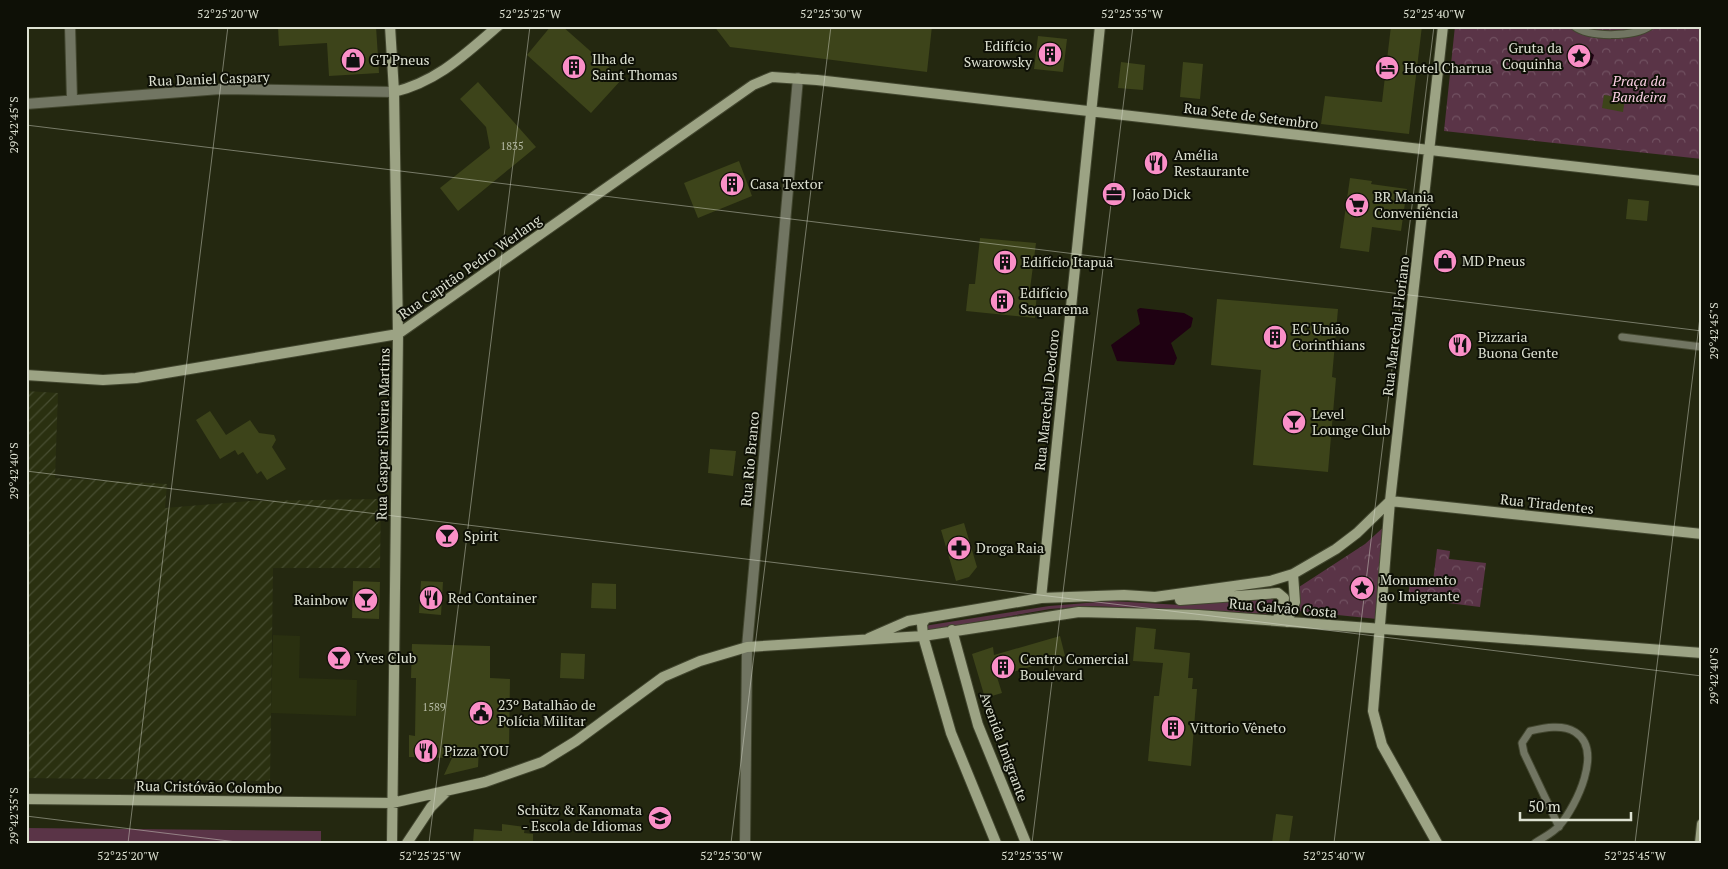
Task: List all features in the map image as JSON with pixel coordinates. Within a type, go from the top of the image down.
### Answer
[{"type":"street","points":[[70,26],[72,100]]},
{"type":"street","name":"Rua Gaspar Silveira Martins","points":[[390,26],[394,92],[398,334],[392,843]]},
{"type":"street","points":[[394,92],[416,86],[436,76],[498,26]]},
{"type":"street","name":"Rua Marechal Deodoro","points":[[1041,598],[1100,26]]},
{"type":"street","name":"Rua Marechal Floriano","points":[[1437,843],[1382,745],[1375,724],[1373,696],[1381,630],[1390,501],[1443,26]]},
{"type":"street","name":"Rua Capitão Pedro Werlang","points":[[26,374],[103,380],[136,378],[398,334],[753,85],[772,77],[798,78]]},
{"type":"street","name":"Rua Sete de Setembro","points":[[798,78],[1702,181]]},
{"type":"street","name":"Rua Rio Branco","points":[[745,843],[747,647],[798,78]]},
{"type":"street","name":"Rua Daniel Caspary","points":[[26,104],[220,90],[394,92]]},
{"type":"street","name":"Rua Galvão Costa","points":[[864,640],[908,621],[1041,598],[1124,595],[1155,597],[1241,587],[1293,574],[1357,533],[1390,501]]},
{"type":"street","name":"Rua Tiradentes","points":[[1390,501],[1702,534]]},
{"type":"street","points":[[1282,621],[1295,602],[1293,574]]},
{"type":"street","points":[[1155,597],[1183,600],[1278,593],[1284,598],[1282,621]]},
{"type":"street","name":"Rua Galvão Costa","points":[[392,803],[485,782],[542,762],[576,741],[663,677],[700,662],[747,647],[924,636],[952,630],[1079,612],[1198,615],[1701,653]]},
{"type":"street","points":[[926,618],[922,624],[924,636],[952,733],[996,843]]},
{"type":"street","name":"Avenida Imigrante","points":[[952,630],[978,725],[1026,843]]},
{"type":"street","points":[[407,843],[431,807],[447,791]]},
{"type":"street","name":"Rua Cristóvão Colombo","points":[[26,799],[392,803]]},
{"type":"street","points":[[1700,843],[1702,824]]},
{"type":"lane","points":[[1574,26],[1588,32],[1631,34],[1640,32],[1650,26]]},
{"type":"lane","points":[[1622,337],[1702,347]]},
{"type":"lane","points":[[1535,843],[1558,827],[1572,811],[1580,794],[1588,755],[1585,742],[1575,732],[1553,727],[1530,730],[1522,743],[1524,753],[1558,827]]},
{"type":"shaded area","points":[[1582,45],[1594,55],[1591,65],[1583,69],[1579,63],[1569,64],[1567,52],[1571,46]]},
{"type":"shaded area","points":[[1140,308],[1184,313],[1193,318],[1191,327],[1171,343],[1177,358],[1174,365],[1117,361],[1111,345],[1140,324],[1137,310]]},
{"type":"shaded area","points":[[26,391],[58,393],[55,478],[167,484],[165,508],[250,501],[381,499],[380,568],[273,568],[270,781],[26,778],[30,600],[26,599]]},
{"type":"shaded area","points":[[273,635],[300,636],[299,678],[357,680],[356,716],[271,713]]},
{"type":"green space","name":"Praça da Bandeira","points":[[1455,26],[1702,26],[1702,159],[1444,131]]},
{"type":"green space","points":[[1387,524],[1377,619],[1298,611],[1299,587],[1365,544]]},
{"type":"green space","points":[[1437,549],[1450,551],[1449,559],[1486,563],[1480,607],[1408,598],[1410,580],[1433,582]]},
{"type":"green space","points":[[1263,597],[1271,598],[1279,604],[1278,612],[1271,614],[1091,606],[1050,609],[925,631],[924,626],[1049,606],[1111,601],[1181,605]]},
{"type":"green space","points":[[26,828],[321,831],[321,843],[26,843]]},
{"type":"building","name":"GT Pneus","points":[[278,26],[376,26],[379,73],[329,76],[327,43],[279,46]]},
{"type":"building","name":"Ilha de Saint Thomas","points":[[551,26],[562,26],[622,79],[591,113],[527,55]]},
{"type":"building","points":[[714,26],[932,26],[927,72],[730,47]]},
{"type":"building","points":[[1391,26],[1422,26],[1409,134],[1321,124],[1325,96],[1382,102]]},
{"type":"building","name":"Edifício Swarowsky","points":[[1038,36],[1067,39],[1063,72],[1034,69]]},
{"type":"building","points":[[1121,62],[1145,65],[1143,90],[1118,88]]},
{"type":"building","points":[[1183,62],[1203,64],[1200,99],[1180,97]]},
{"type":"building","points":[[478,82],[536,147],[458,211],[440,188],[490,148],[486,127],[460,99]]},
{"type":"building","points":[[1604,95],[1625,98],[1623,112],[1602,108]]},
{"type":"building","points":[[739,161],[752,196],[698,218],[684,183]]},
{"type":"building","points":[[1350,178],[1372,181],[1371,184],[1407,189],[1401,231],[1372,227],[1369,252],[1340,248]]},
{"type":"building","points":[[1628,199],[1649,201],[1647,221],[1626,219]]},
{"type":"building","points":[[980,238],[1036,243],[1030,289],[1037,290],[1035,318],[966,311],[969,284],[975,284]]},
{"type":"building","points":[[1217,299],[1338,309],[1332,377],[1336,378],[1328,472],[1253,465],[1261,370],[1211,365]]},
{"type":"building","points":[[210,411],[226,435],[250,420],[259,433],[274,435],[276,440],[272,447],[286,469],[267,480],[261,471],[257,474],[243,452],[238,455],[235,450],[220,459],[196,420]]},
{"type":"building","points":[[710,449],[736,451],[733,476],[708,473]]},
{"type":"building","name":"Droga Raia","points":[[964,523],[977,567],[969,577],[956,581],[941,530]]},
{"type":"building","name":"Rainbow","points":[[353,581],[380,582],[379,619],[352,618]]},
{"type":"building","name":"Red Container","points":[[421,581],[443,582],[441,615],[419,613]]},
{"type":"building","points":[[592,583],[616,584],[616,609],[591,608]]},
{"type":"building","name":"Vittorio Vêneto","points":[[1136,627],[1156,629],[1154,649],[1190,653],[1188,678],[1193,678],[1192,689],[1197,689],[1191,766],[1148,761],[1154,696],[1159,696],[1163,663],[1133,661]]},
{"type":"building","name":"Centro Comercial Boulevard","points":[[1060,636],[1065,656],[997,677],[1002,693],[985,698],[972,654],[993,647],[994,655]]},
{"type":"building","points":[[412,644],[490,646],[490,678],[510,679],[509,748],[479,748],[478,767],[444,775],[452,758],[409,757],[409,735],[415,736],[416,678],[411,678]]},
{"type":"building","points":[[561,653],[585,654],[584,679],[560,678]]},
{"type":"building","points":[[1276,814],[1293,816],[1289,843],[1272,843]]},
{"type":"building","points":[[502,824],[525,827],[524,833],[533,834],[533,843],[473,843],[474,829],[502,831]]},
{"type":"place","name":"Edifício Swarowsky","points":[[1050,54]]},
{"type":"place","name":"Gruta da Coquinha","points":[[1579,56]]},
{"type":"place","name":"GT Pneus","points":[[353,60]]},
{"type":"place","name":"Ilha de Saint Thomas","points":[[574,67]]},
{"type":"place","name":"Hotel Charrua","points":[[1387,68]]},
{"type":"place","name":"Amélia Restaurante","points":[[1156,163]]},
{"type":"place","name":"Casa Textor","points":[[732,184]]},
{"type":"place","name":"João Dick","points":[[1114,194]]},
{"type":"place","name":"BR Mania Conveniência","points":[[1357,205]]},
{"type":"place","name":"MD Pneus","points":[[1445,261]]},
{"type":"place","name":"Edifício Itapuã","points":[[1005,262]]},
{"type":"place","name":"Edifício Saquarema","points":[[1002,301]]},
{"type":"place","name":"EC União Corinthians","points":[[1275,337]]},
{"type":"place","name":"Pizzaria Buona Gente","points":[[1460,345]]},
{"type":"place","name":"Level Lounge Club","points":[[1294,422]]},
{"type":"place","name":"Spirit","points":[[447,536]]},
{"type":"place","name":"Droga Raia","points":[[959,548]]},
{"type":"place","name":"Monumento ao Imigrante","points":[[1362,588]]},
{"type":"place","name":"Red Container","points":[[431,598]]},
{"type":"place","name":"Rainbow","points":[[366,600]]},
{"type":"place","name":"Yves Club","points":[[339,658]]},
{"type":"place","name":"Centro Comercial Boulevard","points":[[1003,667]]},
{"type":"place","name":"23º Batalhão de Polícia Militar","points":[[481,713]]},
{"type":"place","name":"Vittorio Vêneto","points":[[1173,728]]},
{"type":"place","name":"Pizza YOU","points":[[426,751]]},
{"type":"place","name":"Schütz & Kanomata - Escola de Idiomas","points":[[660,818]]}]
